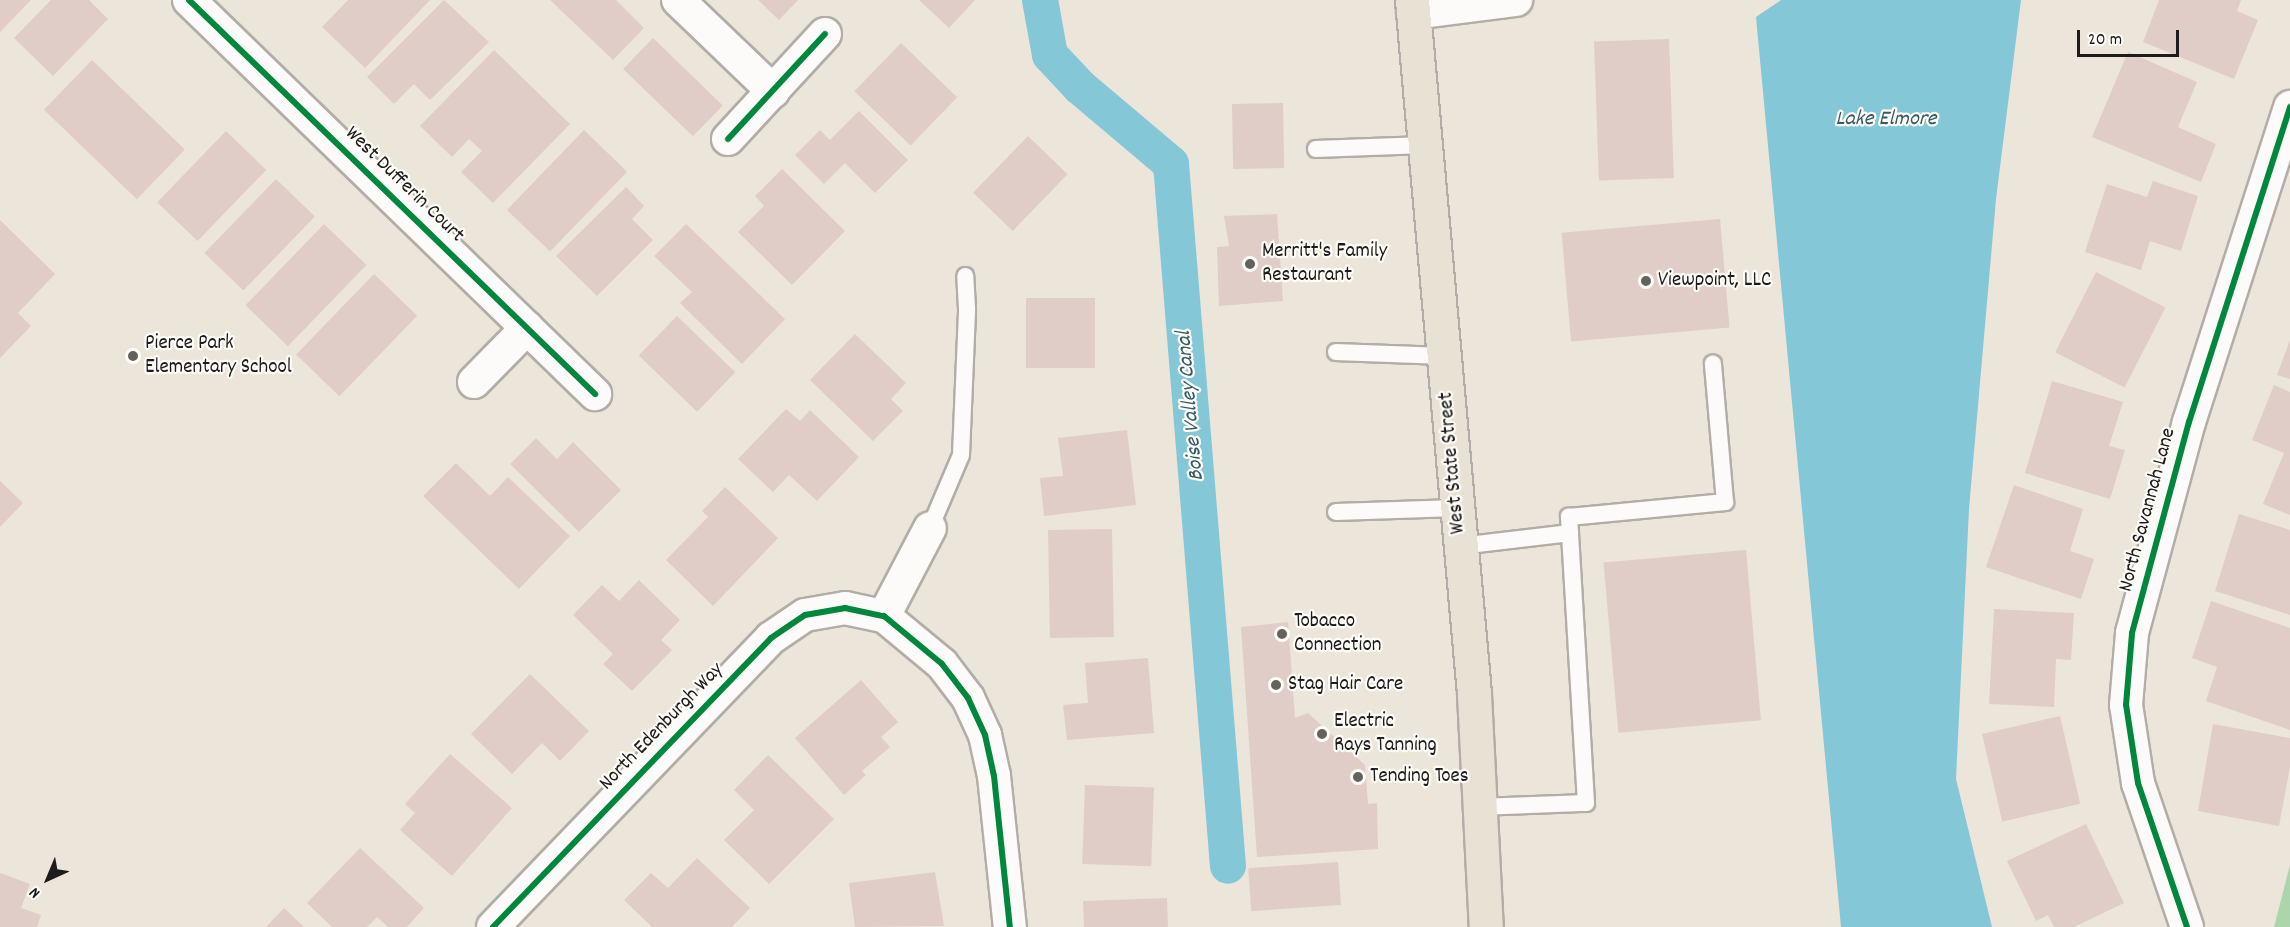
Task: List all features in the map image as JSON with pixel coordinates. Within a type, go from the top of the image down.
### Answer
[{"type":"main road","name":"West State Street","points":[[1413,6],[1457,508],[1480,807],[1486,927]]},
{"type":"street","name":"West Dufferin Court","points":[[189,0],[595,394]]},
{"type":"street","points":[[678,0],[773,91]]},
{"type":"street","points":[[1413,6],[1516,0]]},
{"type":"street","points":[[728,139],[825,34]]},
{"type":"street","name":"North Savannah Lane","points":[[2187,927],[2138,783],[2127,705],[2132,633],[2189,422],[2290,107]]},
{"type":"street","points":[[474,382],[527,328]]},
{"type":"street","points":[[930,528],[884,616],[942,664],[968,698],[985,735],[994,776],[1010,927]]},
{"type":"street","name":"North Edenburgh Way","points":[[493,927],[771,638],[805,615],[845,608],[884,616]]},
{"type":"lane","points":[[1316,149],[1425,145]]},
{"type":"lane","points":[[930,528],[961,455],[967,309],[965,276]]},
{"type":"lane","points":[[1336,352],[1444,356]]},
{"type":"lane","points":[[1480,807],[1586,803],[1569,517],[1725,502],[1713,364]]},
{"type":"lane","points":[[1336,512],[1457,508]]},
{"type":"lane","points":[[1460,546],[1570,534]]},
{"type":"green space","points":[[2290,865],[2290,927],[2274,927]]},
{"type":"water","name":"Lake Elmore","points":[[1781,0],[2021,0],[1996,199],[1969,509],[1956,779],[1992,927],[1841,927],[1756,17]]},
{"type":"building","points":[[0,0],[31,0],[0,32]]},
{"type":"building","points":[[51,0],[89,0],[108,19],[53,76],[14,38]]},
{"type":"building","points":[[348,0],[430,0],[365,68],[322,27]]},
{"type":"building","points":[[444,0],[489,42],[430,100],[414,84],[394,104],[367,77]]},
{"type":"building","points":[[550,0],[616,0],[644,28],[613,60]]},
{"type":"building","points":[[758,0],[798,0],[779,20]]},
{"type":"building","points":[[919,0],[975,0],[949,28]]},
{"type":"building","points":[[2159,0],[2241,0],[2237,11],[2258,20],[2234,79],[2143,42]]},
{"type":"building","points":[[653,38],[723,105],[693,136],[623,69]]},
{"type":"building","points":[[1669,39],[1674,178],[1599,181],[1594,42]]},
{"type":"building","points":[[901,43],[957,97],[911,145],[854,91]]},
{"type":"building","points":[[494,50],[570,124],[493,203],[461,172],[482,151],[469,139],[452,157],[420,126]]},
{"type":"building","points":[[2128,52],[2197,82],[2178,127],[2216,144],[2201,182],[2092,137]]},
{"type":"building","points":[[92,60],[185,150],[137,199],[44,110]]},
{"type":"building","points":[[1283,103],[1284,168],[1233,169],[1232,104]]},
{"type":"building","points":[[859,111],[908,160],[875,193],[845,163],[824,184],[795,155],[820,130],[830,140]]},
{"type":"building","points":[[584,130],[627,172],[550,252],[507,210]]},
{"type":"building","points":[[226,131],[266,170],[198,241],[157,202]]},
{"type":"building","points":[[1028,136],[1068,174],[1013,231],[973,193]]},
{"type":"building","points":[[782,169],[845,231],[792,285],[738,232],[764,206],[755,196]]},
{"type":"building","points":[[276,179],[315,217],[243,291],[204,253]]},
{"type":"building","points":[[2153,181],[2198,196],[2181,251],[2150,241],[2141,270],[2085,252],[2107,184],[2147,197]]},
{"type":"building","points":[[626,187],[644,206],[632,219],[653,240],[597,296],[556,256]]},
{"type":"building","name":"Merritt's Family Restaurant","points":[[1277,214],[1283,301],[1219,306],[1217,247],[1229,246],[1224,216]]},
{"type":"building","name":"Viewpoint, LLC","points":[[1720,219],[1729,328],[1571,341],[1562,233]]},
{"type":"building","points":[[0,220],[55,274],[18,313],[31,326],[0,358]]},
{"type":"building","points":[[324,224],[366,265],[288,346],[246,305]]},
{"type":"building","points":[[686,224],[785,319],[742,364],[680,303],[692,292],[654,256]]},
{"type":"building","points":[[2096,272],[2165,307],[2125,388],[2055,352]]},
{"type":"building","points":[[374,274],[417,316],[339,396],[296,355]]},
{"type":"building","points":[[1026,298],[1095,298],[1095,368],[1026,368]]},
{"type":"building","points":[[677,316],[735,372],[697,412],[639,356]]},
{"type":"building","points":[[855,334],[906,383],[891,399],[903,411],[873,441],[810,380]]},
{"type":"building","points":[[2290,340],[2290,379],[2277,375]]},
{"type":"building","points":[[2052,381],[2123,402],[2109,446],[2125,450],[2110,499],[2025,473]]},
{"type":"building","points":[[2274,385],[2290,392],[2290,515],[2263,504],[2284,453],[2252,440]]},
{"type":"building","points":[[786,409],[800,421],[810,410],[859,457],[817,501],[789,475],[773,492],[738,459]]},
{"type":"building","points":[[1127,430],[1136,505],[1044,516],[1040,478],[1063,476],[1058,438]]},
{"type":"building","points":[[536,438],[557,459],[573,442],[621,490],[579,532],[510,464]]},
{"type":"building","points":[[456,463],[490,496],[508,477],[570,536],[519,589],[423,496]]},
{"type":"building","points":[[0,481],[23,503],[0,527]]},
{"type":"building","points":[[2014,485],[2083,509],[2070,551],[2094,559],[2081,599],[1986,567]]},
{"type":"building","points":[[725,487],[778,538],[713,606],[666,560],[708,517],[702,511]]},
{"type":"building","points":[[2239,514],[2290,530],[2290,615],[2215,591]]},
{"type":"building","points":[[1112,529],[1114,637],[1050,638],[1048,530]]},
{"type":"building","points":[[1746,550],[1761,720],[1618,733],[1604,562]]},
{"type":"building","points":[[639,580],[680,620],[661,640],[672,650],[632,691],[603,664],[613,654],[573,615],[602,585],[619,601]]},
{"type":"building","points":[[2211,601],[2290,628],[2290,730],[2206,701],[2217,667],[2192,658]]},
{"type":"building","points":[[1994,609],[2074,613],[2071,660],[2056,659],[2054,707],[1989,704]]},
{"type":"building","points":[[1288,622],[1295,718],[1308,713],[1365,765],[1368,804],[1377,803],[1378,849],[1257,857],[1241,627]]},
{"type":"building","points":[[1148,658],[1154,733],[1067,740],[1063,705],[1088,703],[1085,663]]},
{"type":"building","points":[[530,674],[589,731],[560,761],[542,743],[512,774],[471,734]]},
{"type":"building","points":[[861,680],[898,722],[881,737],[890,747],[862,771],[866,775],[844,795],[795,738]]},
{"type":"building","points":[[2060,716],[2080,804],[2002,822],[1982,734]]},
{"type":"building","points":[[2213,724],[2290,738],[2290,767],[2279,826],[2198,811]]},
{"type":"building","points":[[450,754],[512,808],[452,876],[400,830],[415,813],[405,804]]},
{"type":"building","points":[[768,755],[834,819],[769,884],[724,840],[754,810],[734,790]]},
{"type":"building","points":[[1085,785],[1154,787],[1151,866],[1082,864]]},
{"type":"building","points":[[2086,824],[2124,903],[2074,927],[2054,927],[2048,915],[2036,921],[2007,861]]},
{"type":"building","points":[[360,848],[424,908],[407,927],[388,927],[377,917],[367,927],[332,927],[307,903]]},
{"type":"building","points":[[697,858],[750,908],[732,927],[652,927],[624,900],[651,873],[668,888]]},
{"type":"building","points":[[1338,862],[1341,905],[1251,911],[1248,868]]},
{"type":"building","points":[[935,872],[944,926],[855,927],[849,883]]},
{"type":"building","points":[[0,873],[30,884],[21,908],[41,915],[37,927],[0,927]]},
{"type":"building","points":[[1167,898],[1168,927],[1084,927],[1083,901]]},
{"type":"building","points":[[284,908],[304,927],[266,927]]},
{"type":"waterway","name":"Boise Valley Canal","points":[[1040,0],[1050,55],[1080,87],[1171,164],[1228,866]]},
{"type":"cycle path","points":[[189,0],[595,394]]},
{"type":"cycle path","points":[[728,139],[825,34]]},
{"type":"cycle path","points":[[2187,927],[2138,783],[2126,705],[2132,633],[2189,422],[2290,107]]},
{"type":"cycle path","points":[[493,927],[771,638],[805,615],[845,608],[884,616],[942,664],[968,698],[985,735],[994,776],[1010,927]]},
{"type":"place","name":"Merritt's Family Restaurant","points":[[1250,264]]},
{"type":"place","name":"Viewpoint, LLC","points":[[1646,281]]},
{"type":"place","name":"Pierce Park Elementary School","points":[[133,356]]},
{"type":"place","name":"Tobacco Connection","points":[[1282,634]]},
{"type":"place","name":"Stag Hair Care","points":[[1276,685]]},
{"type":"place","name":"Electric Rays Tanning","points":[[1322,734]]},
{"type":"place","name":"Tending Toes","points":[[1358,777]]}]
